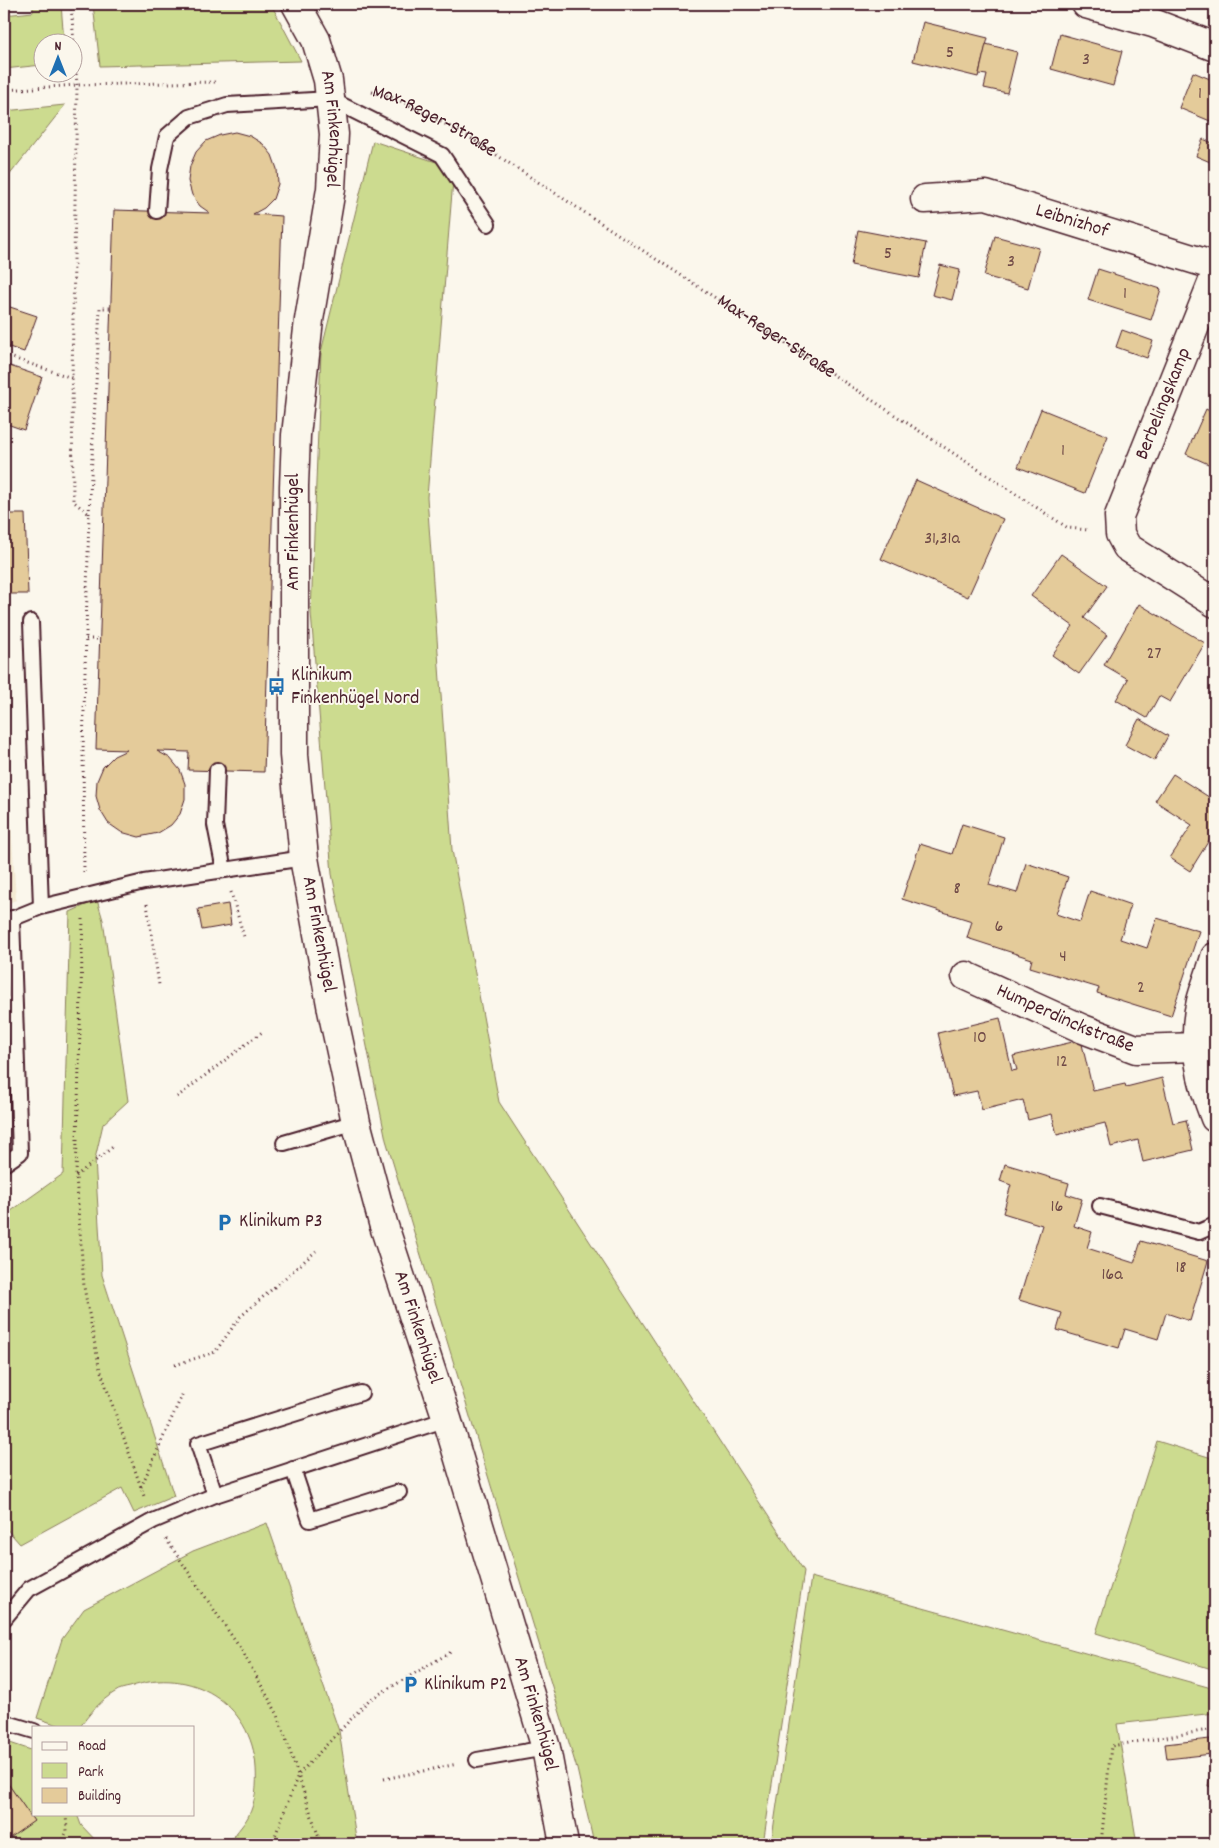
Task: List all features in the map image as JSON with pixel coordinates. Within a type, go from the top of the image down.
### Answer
[{"type":"street","name":"Am Finkenhügel","points":[[296,4],[316,40],[329,90],[334,134],[331,188],[309,320],[296,435],[294,486],[294,755],[304,858],[332,1010],[356,1122],[382,1223],[447,1418],[546,1748],[564,1844]]},
{"type":"street","points":[[1086,4],[1152,23],[1215,47]]},
{"type":"street","name":"Leibnizhof","points":[[925,199],[986,195],[1215,266]]},
{"type":"street","name":"Berbelingskamp","points":[[1120,534],[1119,516],[1215,276]]},
{"type":"street","points":[[1120,534],[1127,547],[1215,603]]},
{"type":"street","points":[[1215,957],[1201,1003],[1197,1047],[1208,1101],[1215,1118]]},
{"type":"street","name":"Humperdinckstraße","points":[[966,976],[1083,1029],[1136,1049],[1197,1047]]},
{"type":"lane","points":[[157,211],[160,169],[168,136],[189,117],[227,105],[329,90],[442,155],[488,224]]},
{"type":"lane","points":[[31,622],[41,907]]},
{"type":"lane","points":[[217,770],[215,825],[224,870]]},
{"type":"lane","points":[[4,1164],[20,1153],[9,1002],[8,920],[41,907],[144,882],[304,858]]},
{"type":"lane","points":[[284,1143],[356,1122]]},
{"type":"lane","points":[[1100,1206],[1199,1232],[1215,1225]]},
{"type":"lane","points":[[215,1495],[198,1444],[361,1393]]},
{"type":"lane","points":[[4,1620],[29,1589],[153,1521],[215,1495],[447,1418]]},
{"type":"lane","points":[[292,1469],[310,1520],[399,1492]]},
{"type":"lane","points":[[4,1722],[32,1730]]},
{"type":"lane","points":[[477,1760],[546,1748]]},
{"type":"path","points":[[71,4],[77,85],[72,378],[73,500],[89,514]]},
{"type":"path","points":[[4,90],[77,85],[222,82]]},
{"type":"path","name":"Max-Reger-Straße","points":[[329,90],[395,98],[466,135],[1068,528],[1120,534]]},
{"type":"path","points":[[111,308],[100,308],[89,514],[83,751],[84,896],[76,1176],[84,1287],[99,1366],[153,1521],[242,1650],[278,1715],[321,1844]]},
{"type":"path","points":[[4,355],[72,378]]},
{"type":"path","points":[[86,639],[100,639]]},
{"type":"path","points":[[224,870],[244,937]]},
{"type":"path","points":[[144,882],[159,985]]},
{"type":"path","points":[[177,1097],[262,1032]]},
{"type":"path","points":[[76,1176],[114,1146]]},
{"type":"path","points":[[175,1364],[214,1352],[240,1317],[316,1251]]},
{"type":"path","points":[[141,1488],[183,1393]]},
{"type":"path","points":[[272,1844],[298,1774],[369,1700],[451,1652]]},
{"type":"path","points":[[1101,1844],[1111,1746],[1215,1729]]},
{"type":"path","points":[[384,1779],[477,1760]]},
{"type":"path","points":[[61,1844],[67,1831],[66,1816]]},
{"type":"shaded area","points":[[4,788],[9,791],[16,900],[4,905]]},
{"type":"green space","points":[[33,4],[61,4],[63,32],[32,32],[32,66],[4,69],[4,15],[33,12]]},
{"type":"green space","points":[[93,4],[271,4],[301,61],[100,66]]},
{"type":"green space","points":[[65,105],[4,182],[4,111]]},
{"type":"green space","points":[[373,141],[454,168],[427,497],[452,850],[499,1102],[804,1571],[763,1844],[594,1844],[577,1769],[386,1140],[332,874],[311,613],[321,352]]},
{"type":"green space","points":[[97,900],[103,920],[128,1101],[103,1124],[95,1159],[102,1275],[174,1496],[134,1513],[122,1488],[20,1544],[4,1526],[4,1216],[63,1174],[70,912]]},
{"type":"green space","points":[[1157,1441],[1215,1459],[1215,1670],[1096,1633]]},
{"type":"green space","points":[[267,1523],[339,1731],[357,1844],[228,1844],[244,1824],[251,1811],[254,1799],[256,1768],[252,1745],[243,1725],[230,1708],[214,1695],[195,1686],[174,1681],[152,1681],[120,1689],[100,1703],[81,1726],[61,1726],[37,1718],[62,1639],[84,1609],[193,1551]]},
{"type":"green space","points":[[811,1577],[1215,1689],[1215,1713],[1117,1724],[1137,1844],[771,1844]]},
{"type":"green space","points":[[4,1741],[32,1750],[32,1816],[78,1816],[81,1825],[99,1844],[4,1844],[4,1842],[33,1820],[4,1778]]},
{"type":"building","points":[[923,22],[988,38],[978,77],[913,61]]},
{"type":"building","points":[[1060,34],[1122,51],[1113,86],[1051,69]]},
{"type":"building","points":[[986,44],[1017,52],[1007,93],[984,88],[987,75],[979,74]]},
{"type":"building","points":[[1193,72],[1215,81],[1215,123],[1179,108]]},
{"type":"building","points":[[235,132],[250,136],[263,144],[272,155],[277,169],[278,184],[273,199],[264,208],[253,214],[282,216],[264,772],[188,770],[189,752],[157,751],[170,758],[180,770],[185,784],[185,799],[180,814],[171,825],[158,833],[139,837],[121,832],[108,823],[100,810],[96,796],[97,781],[103,767],[114,756],[127,750],[96,749],[114,210],[210,213],[200,206],[192,195],[188,181],[190,166],[196,152],[206,141],[220,135]]},
{"type":"building","points":[[1203,139],[1215,144],[1215,164],[1196,156]]},
{"type":"building","points":[[858,230],[926,243],[919,278],[851,265]]},
{"type":"building","points":[[995,236],[1039,248],[1028,288],[984,276]]},
{"type":"building","points":[[940,265],[960,270],[952,300],[932,295]]},
{"type":"building","points":[[1098,269],[1161,289],[1151,320],[1088,300]]},
{"type":"building","points":[[4,305],[37,316],[24,352],[6,346],[4,352]]},
{"type":"building","points":[[1122,330],[1153,341],[1147,358],[1116,347]]},
{"type":"building","points":[[4,364],[42,377],[24,430],[4,423]]},
{"type":"building","points":[[1041,409],[1108,436],[1085,493],[1018,467]]},
{"type":"building","points":[[1206,409],[1215,414],[1215,467],[1186,454]]},
{"type":"building","points":[[916,480],[1003,519],[968,597],[881,559]]},
{"type":"building","points":[[4,514],[25,514],[28,594],[4,594]]},
{"type":"building","points":[[1061,554],[1107,586],[1084,618],[1107,635],[1079,674],[1052,655],[1073,626],[1031,596]]},
{"type":"building","points":[[1139,604],[1205,643],[1170,702],[1159,696],[1147,718],[1116,700],[1128,679],[1104,665]]},
{"type":"building","points":[[1139,719],[1168,736],[1154,761],[1125,745]]},
{"type":"building","points":[[1173,774],[1215,801],[1215,840],[1211,837],[1190,871],[1170,858],[1192,825],[1155,801]]},
{"type":"building","points":[[962,824],[1004,837],[989,885],[1017,893],[1026,863],[1068,877],[1056,914],[1080,922],[1090,891],[1131,905],[1120,939],[1147,948],[1157,918],[1199,931],[1171,1016],[1097,993],[1099,988],[1030,967],[1032,959],[967,938],[972,921],[902,899],[920,844],[952,854]]},
{"type":"building","points":[[228,904],[231,925],[202,930],[198,909]]},
{"type":"building","points":[[1000,1018],[1012,1071],[1017,1070],[1013,1056],[1081,1040],[1093,1091],[1125,1084],[1126,1087],[1162,1078],[1173,1123],[1186,1120],[1193,1150],[1143,1162],[1138,1140],[1111,1147],[1105,1123],[1057,1135],[1052,1114],[1028,1120],[1023,1100],[982,1110],[977,1091],[953,1096],[938,1033]]},
{"type":"building","points":[[1005,1164],[1069,1183],[1066,1194],[1082,1199],[1074,1226],[1092,1232],[1087,1248],[1134,1263],[1141,1241],[1208,1261],[1190,1321],[1166,1313],[1158,1339],[1125,1329],[1119,1348],[1057,1330],[1062,1313],[1019,1300],[1042,1225],[1003,1213],[1011,1185],[1000,1181]]},
{"type":"building","points":[[1210,1739],[1212,1754],[1167,1759],[1165,1744]]},
{"type":"building","points":[[1215,1753],[1215,1787],[1208,1786]]},
{"type":"building","points":[[4,1778],[34,1821],[4,1842]]},
{"type":"place","name":"Klinikum Finkenhügel Nord","points":[[277,687]]},
{"type":"place","name":"Klinikum P3","points":[[225,1222]]},
{"type":"place","name":"Klinikum P2","points":[[410,1685]]}]
